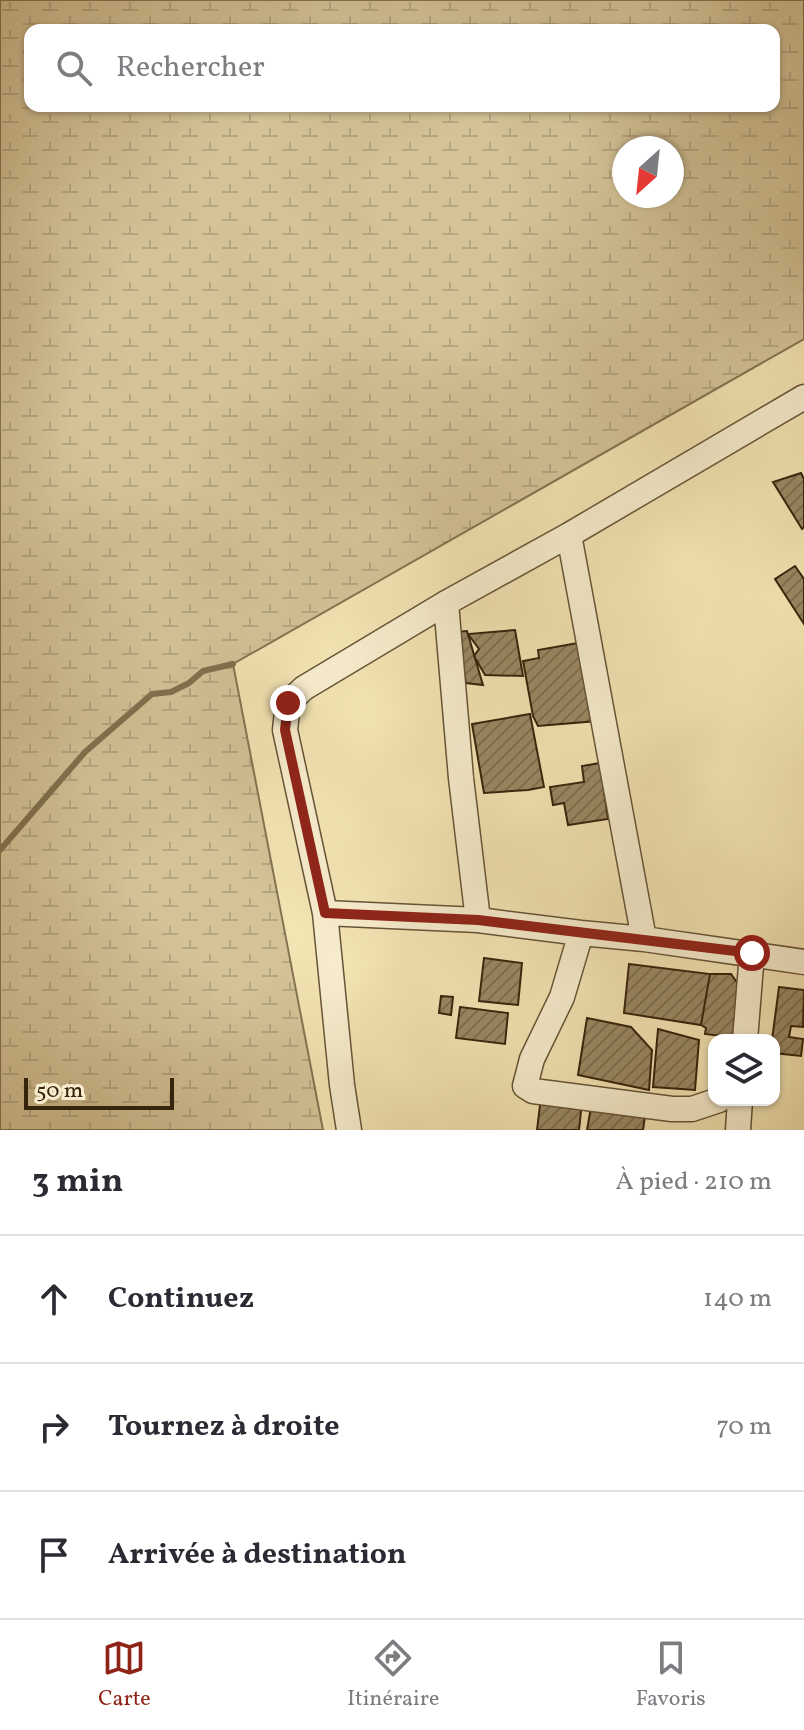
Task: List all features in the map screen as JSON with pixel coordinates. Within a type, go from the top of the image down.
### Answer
[{"type":"street","points":[[349,1130],[325,913],[285,730],[288,703],[304,688],[446,603],[569,535],[804,397]]},
{"type":"street","points":[[569,535],[644,939]]},
{"type":"street","points":[[446,603],[461,778],[478,920]]},
{"type":"street","points":[[325,913],[478,920],[804,962]]},
{"type":"street","points":[[581,933],[562,997],[532,1059],[525,1086],[533,1091],[672,1109],[692,1109],[708,1104]]},
{"type":"street","points":[[745,1034],[752,953]]},
{"type":"street","points":[[738,1130],[740,1106]]},
{"type":"green space","points":[[0,0],[804,0],[804,339],[233,664],[323,1130],[0,1130]]},
{"type":"building","points":[[801,473],[804,479],[802,529],[773,482]]},
{"type":"building","points":[[795,566],[804,579],[804,624],[775,579]]},
{"type":"building","points":[[515,630],[523,676],[485,675],[474,656],[479,649],[468,634]]},
{"type":"building","points":[[467,631],[483,685],[466,683],[455,632]]},
{"type":"building","points":[[584,642],[597,721],[538,726],[533,716],[523,661],[539,658],[538,650]]},
{"type":"building","points":[[530,714],[544,787],[484,793],[472,724]]},
{"type":"building","points":[[600,763],[608,819],[568,825],[564,803],[553,805],[550,787],[584,782],[582,766]]},
{"type":"building","points":[[484,958],[522,963],[518,1005],[479,1001]]},
{"type":"building","points":[[629,964],[710,974],[701,1025],[624,1013]]},
{"type":"building","points":[[710,974],[731,974],[743,991],[738,1034],[705,1034],[706,1028],[701,1025]]},
{"type":"building","points":[[779,987],[804,990],[803,1027],[791,1026],[789,1037],[803,1039],[801,1056],[780,1054],[780,1034],[773,1034]]},
{"type":"building","points":[[441,996],[453,997],[451,1015],[439,1013]]},
{"type":"building","points":[[460,1007],[508,1013],[505,1044],[456,1038]]},
{"type":"building","points":[[587,1018],[631,1027],[652,1050],[649,1090],[578,1075]]},
{"type":"building","points":[[658,1029],[699,1040],[695,1090],[653,1087]]},
{"type":"building","points":[[541,1097],[582,1102],[579,1130],[537,1130]]},
{"type":"building","points":[[591,1107],[645,1116],[643,1130],[587,1130]]},
{"type":"waterway","points":[[0,850],[85,752],[152,694],[171,692],[203,671],[233,664]]},
{"type":"route","points":[[288,703],[285,730],[325,913],[478,920],[752,953]]}]
